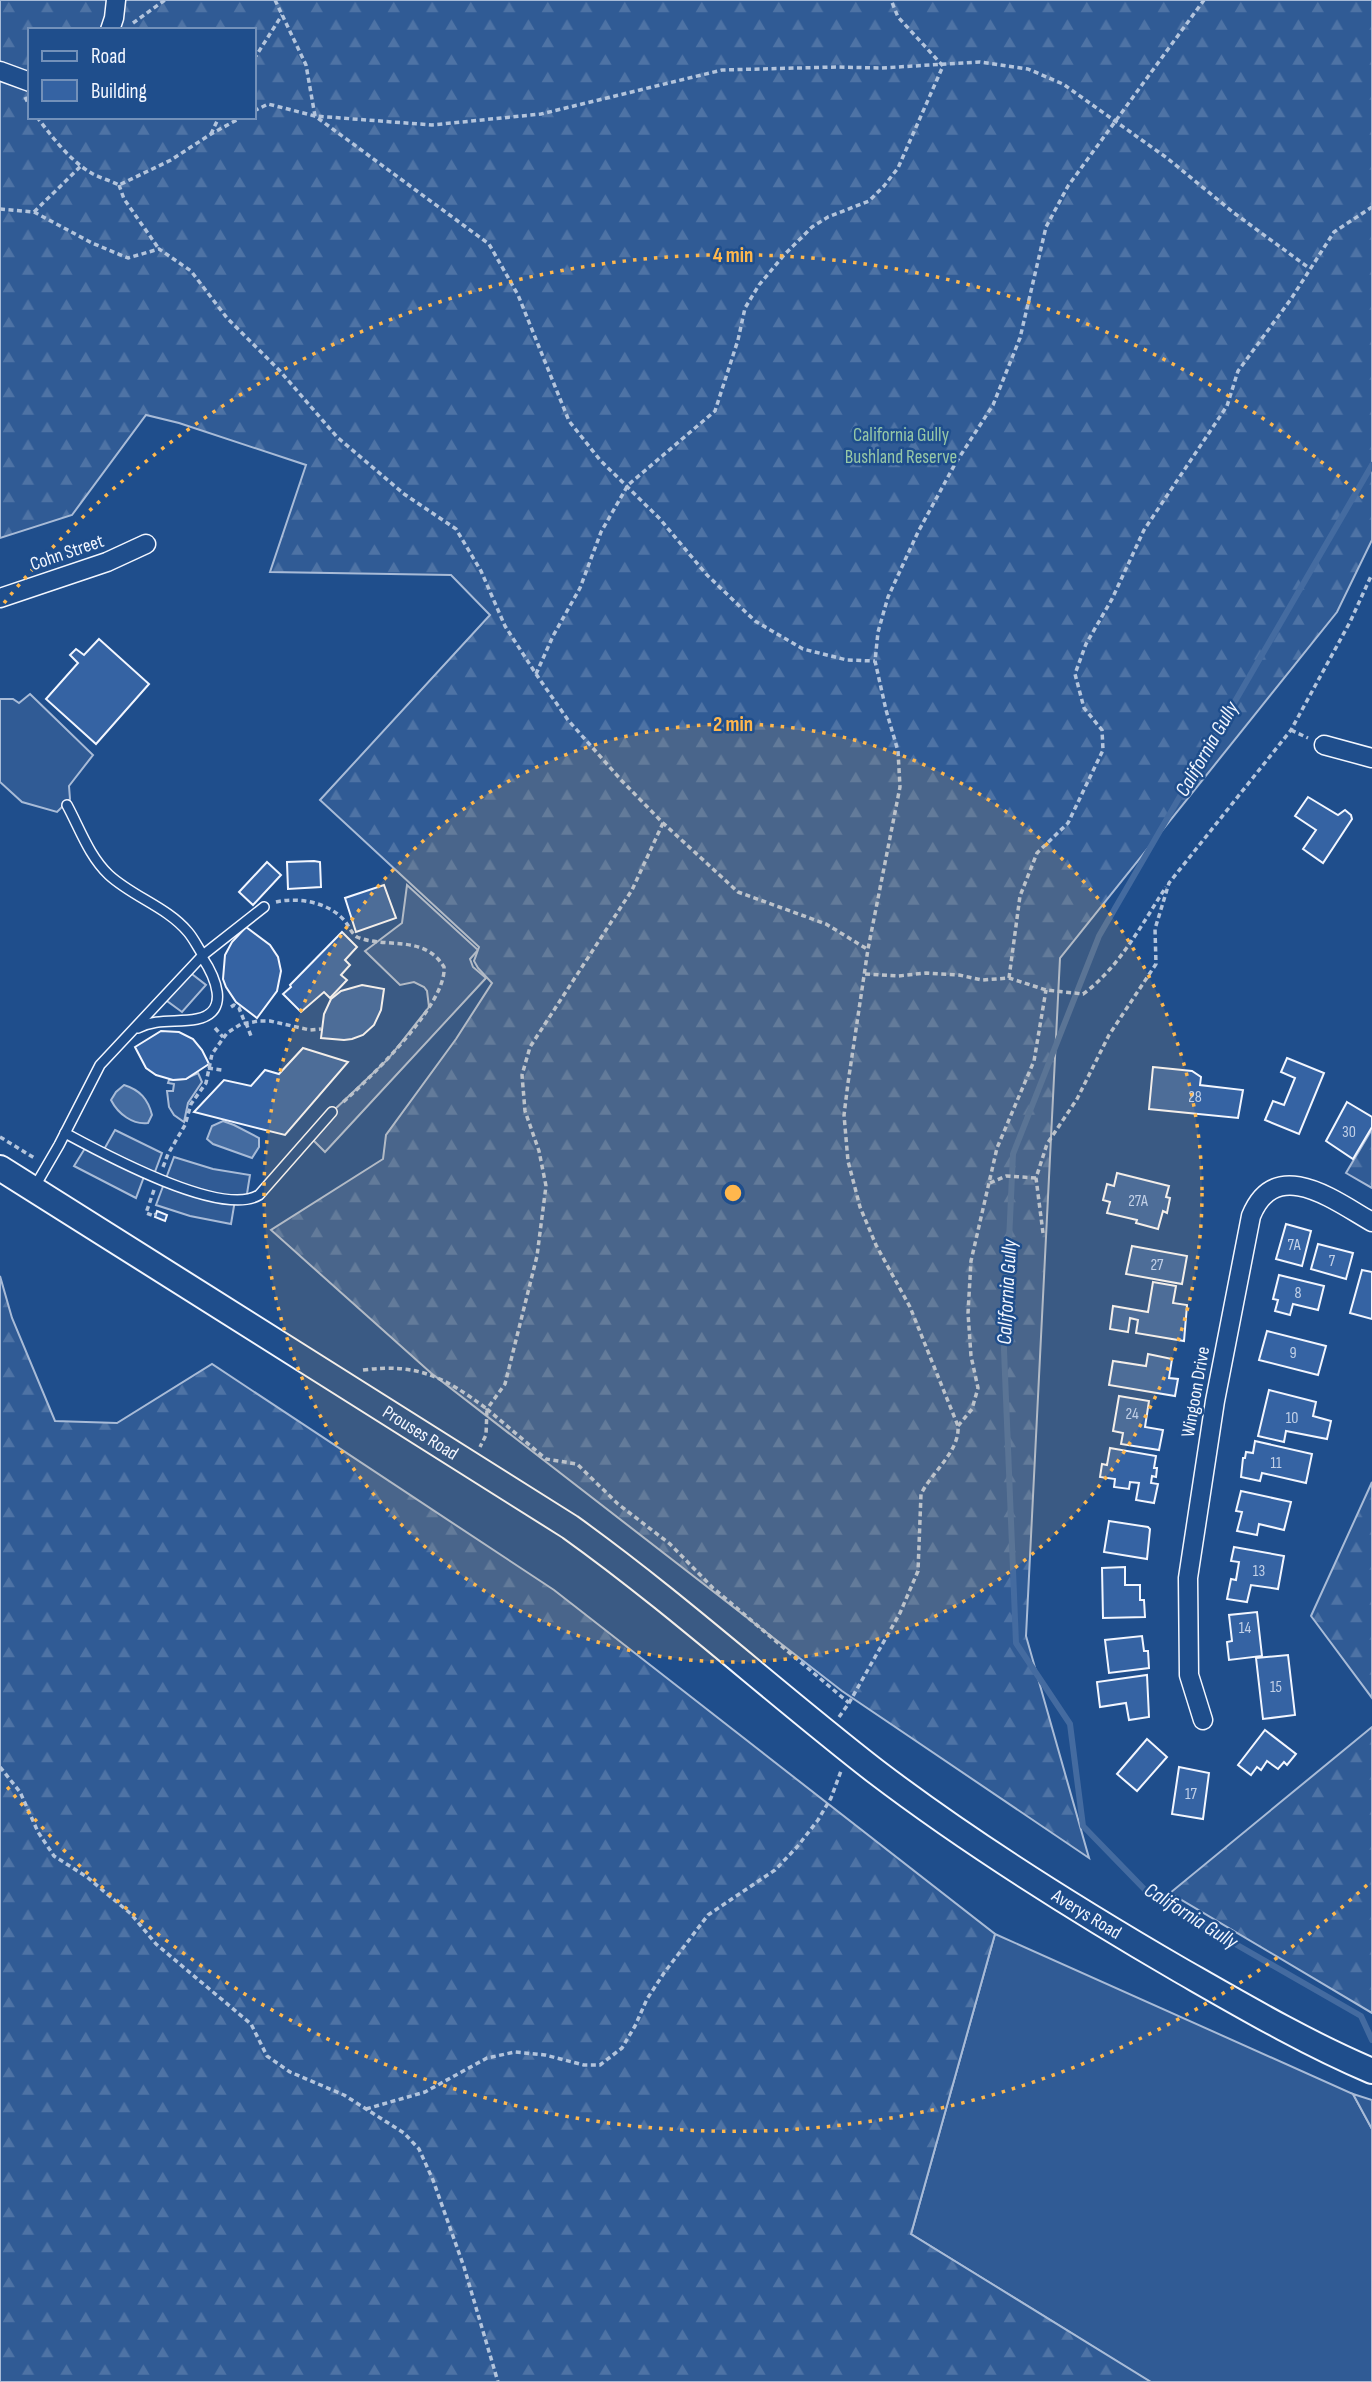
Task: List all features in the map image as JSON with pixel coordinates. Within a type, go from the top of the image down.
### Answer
[{"type":"street","points":[[111,28],[116,0]]},
{"type":"street","points":[[0,71],[28,81]]},
{"type":"street","name":"Cohn Street","points":[[0,598],[107,562],[146,544]]},
{"type":"street","points":[[1324,745],[1372,758]]},
{"type":"street","name":"Prouses Road","points":[[0,1168],[570,1527],[627,1568],[823,1729]]},
{"type":"street","name":"Wingoon Drive","points":[[1203,1720],[1189,1675],[1188,1578],[1215,1401],[1251,1216],[1255,1205],[1268,1191],[1295,1185],[1322,1194],[1372,1223]]},
{"type":"street","name":"Averys Road","points":[[823,1729],[943,1821],[1076,1908],[1313,2044],[1372,2071]]},
{"type":"lane","points":[[67,806],[87,847],[108,874],[165,912],[189,933],[212,974],[218,992],[218,1003],[214,1010],[201,1018],[151,1022],[131,1032]]},
{"type":"lane","points":[[33,1189],[100,1065],[202,956],[264,907]]},
{"type":"lane","points":[[65,1133],[158,1179],[191,1190],[244,1200],[259,1195],[332,1112]]},
{"type":"path","points":[[129,26],[165,0]]},
{"type":"path","points":[[275,0],[306,65],[315,116],[489,244],[518,295],[569,421],[600,460],[628,485],[706,574],[755,621],[803,649],[847,660],[875,661]]},
{"type":"path","points":[[891,0],[898,17],[943,66]]},
{"type":"path","points":[[823,1729],[849,1703],[900,1613],[918,1571],[921,1494],[926,1483],[952,1450],[959,1435],[958,1426],[910,1307],[876,1245],[860,1207],[848,1161],[844,1115],[868,949],[900,787],[898,751],[875,661],[878,632],[888,597],[900,571],[955,464],[993,405],[1020,338],[1046,227],[1068,186],[1204,0]]},
{"type":"path","points":[[256,56],[282,15]]},
{"type":"path","points":[[256,110],[268,104],[315,116],[432,125],[541,114],[722,71],[943,66],[980,62],[1028,69],[1063,84],[1167,158],[1234,213],[1309,268]]},
{"type":"path","points":[[536,674],[553,636],[580,588],[601,532],[628,485],[715,411],[738,340],[745,308],[760,285],[784,255],[812,227],[828,217],[869,201],[884,186],[898,168],[943,66]]},
{"type":"path","points":[[39,119],[71,156],[92,173],[120,184],[172,160],[239,119]]},
{"type":"path","points":[[211,134],[218,119]]},
{"type":"path","points":[[34,212],[82,165]]},
{"type":"path","points":[[120,184],[124,199],[159,249],[191,271],[227,318],[280,371],[337,437],[404,494],[456,529],[481,571],[505,626],[568,720],[663,823],[738,892],[826,924],[868,949]]},
{"type":"path","points":[[1009,978],[1020,896],[1037,853],[1068,823],[1103,750],[1101,730],[1084,708],[1075,674],[1086,644],[1112,599],[1144,530],[1227,406],[1238,371],[1291,299],[1334,232],[1372,207]]},
{"type":"path","points":[[0,209],[34,212],[92,243],[128,258],[159,249]]},
{"type":"path","points":[[864,974],[898,976],[926,973],[959,975],[982,980],[1009,978],[1046,990],[1083,994],[1094,986],[1116,961],[1169,883],[1291,730],[1311,689],[1350,622],[1372,574]]},
{"type":"path","points":[[472,1464],[486,1435],[487,1409],[505,1384],[537,1256],[546,1186],[539,1151],[525,1111],[522,1075],[530,1047],[632,890],[663,823]]},
{"type":"path","points":[[1043,1233],[1036,1178],[1047,1144],[1077,1099],[1109,1035],[1156,964],[1155,929],[1169,883]]},
{"type":"path","points":[[264,907],[286,900],[319,904],[341,916],[352,934],[357,937],[411,944],[430,953],[444,967],[437,995],[398,1048],[332,1112]]},
{"type":"path","points":[[958,1426],[972,1409],[978,1388],[971,1356],[971,1261],[997,1148],[1034,1061],[1046,990]]},
{"type":"path","points":[[228,1013],[231,1007],[236,1005],[251,1036]]},
{"type":"path","points":[[156,1214],[154,1216],[146,1213],[158,1179],[168,1154],[185,1125],[191,1104],[205,1084],[212,1054],[223,1037],[246,1023],[270,1021],[304,1030],[321,1029]]},
{"type":"path","points":[[209,1031],[220,1024]]},
{"type":"path","points":[[215,1028],[223,1037]]},
{"type":"path","points":[[208,1068],[222,1070]]},
{"type":"path","points":[[0,1137],[47,1166]]},
{"type":"path","points":[[990,1183],[1006,1176],[1036,1178]]},
{"type":"path","points":[[348,1386],[357,1371],[389,1367],[431,1373],[464,1392],[546,1459],[577,1464],[618,1504],[670,1544],[713,1588],[849,1703]]},
{"type":"path","points":[[366,2109],[425,2092],[487,2058],[515,2052],[545,2055],[584,2065],[600,2064],[622,2048],[647,1999],[694,1931],[708,1915],[775,1870],[818,1820],[831,1798],[848,1749]]},
{"type":"path","points":[[0,1767],[20,1791],[38,1832],[54,1856],[87,1877],[131,1914],[156,1944],[251,2024],[267,2056],[290,2072],[344,2095],[404,2133],[419,2149],[464,2267],[498,2382]]},
{"type":"shaded area","points":[[30,694],[93,755],[69,786],[70,799],[57,812],[22,802],[0,782],[0,699],[13,699],[19,703]]},
{"type":"shaded area","points":[[407,885],[478,950],[470,959],[473,967],[486,978],[325,1152],[310,1137],[332,1112],[388,1059],[429,1007],[424,987],[414,982],[400,985],[365,951],[402,923]]},
{"type":"shaded area","points":[[188,971],[206,985],[182,1012],[163,998]]},
{"type":"shaded area","points":[[198,1073],[202,1082],[188,1103],[184,1122],[174,1115],[169,1107],[167,1091],[173,1091],[174,1084],[168,1083],[169,1080],[185,1079]]},
{"type":"shaded area","points":[[124,1085],[139,1092],[146,1100],[152,1115],[148,1123],[132,1120],[114,1105],[111,1100]]},
{"type":"shaded area","points":[[223,1121],[259,1138],[259,1147],[252,1158],[213,1144],[207,1139],[212,1126]]},
{"type":"shaded area","points":[[115,1130],[162,1153],[153,1177],[145,1174],[136,1198],[74,1166],[87,1145],[102,1153]]},
{"type":"shaded area","points":[[174,1157],[213,1169],[250,1175],[246,1200],[235,1200],[231,1224],[190,1216],[156,1205]]},
{"type":"shaded area","points":[[995,1934],[1353,2094],[1372,2129],[1372,2382],[1150,2382],[911,2234]]},
{"type":"green space","name":"California Gully Bushland Reserve","points":[[0,0],[1372,0],[1372,540],[1337,612],[1060,958],[1026,1636],[1089,1858],[842,1691],[431,1373],[271,1230],[383,1159],[386,1135],[456,1039],[492,983],[474,961],[479,947],[320,800],[490,615],[451,575],[270,572],[306,465],[179,423],[146,415],[72,515],[0,538]]},
{"type":"green space","points":[[1372,1129],[1372,1188],[1346,1173]]},
{"type":"green space","points":[[0,1276],[12,1318],[55,1421],[117,1423],[212,1364],[554,1590],[995,1934],[911,2234],[1151,2382],[0,2382]]},
{"type":"green space","points":[[1372,1482],[1372,1698],[1311,1616]]},
{"type":"green space","points":[[1372,1727],[1372,2013],[1170,1893]]},
{"type":"green space","points":[[1353,2094],[1372,2100],[1372,2129]]},
{"type":"building","points":[[99,639],[149,684],[96,744],[46,699],[78,663],[70,655],[76,649],[84,655]]},
{"type":"building","points":[[1308,797],[1338,815],[1345,810],[1352,819],[1323,863],[1303,849],[1316,830],[1295,816]]},
{"type":"building","points":[[267,862],[281,875],[253,905],[239,892]]},
{"type":"building","points":[[287,862],[320,862],[321,887],[288,889]]},
{"type":"building","points":[[384,885],[396,918],[356,932],[345,898]]},
{"type":"building","points":[[246,927],[270,945],[278,957],[281,971],[277,991],[257,1018],[236,1002],[223,979],[225,955],[232,942]]},
{"type":"building","points":[[342,932],[357,947],[345,960],[350,965],[341,975],[347,980],[330,998],[324,992],[301,1012],[283,994]]},
{"type":"building","points":[[362,985],[384,989],[381,1010],[374,1025],[363,1035],[352,1039],[321,1038],[324,1014],[331,999],[341,991]]},
{"type":"building","points":[[161,1031],[179,1032],[193,1039],[209,1064],[186,1079],[173,1080],[156,1075],[146,1068],[135,1047]]},
{"type":"building","points":[[303,1048],[348,1062],[285,1135],[194,1112],[224,1080],[251,1086],[265,1070],[279,1074]]},
{"type":"building","points":[[1287,1058],[1324,1073],[1299,1134],[1265,1120],[1273,1101],[1284,1105],[1295,1078],[1281,1072]]},
{"type":"building","points":[[1153,1067],[1192,1071],[1201,1077],[1200,1085],[1243,1090],[1238,1118],[1149,1109]]},
{"type":"building","points":[[1347,1102],[1372,1117],[1372,1127],[1353,1159],[1326,1141]]},
{"type":"building","points":[[1117,1173],[1169,1186],[1166,1197],[1170,1198],[1167,1213],[1163,1211],[1158,1229],[1136,1223],[1137,1220],[1107,1213],[1110,1202],[1103,1200],[1107,1184],[1114,1186]]},
{"type":"building","points":[[157,1211],[167,1215],[165,1221],[155,1217]]},
{"type":"building","points":[[1286,1224],[1311,1231],[1302,1266],[1276,1259]]},
{"type":"building","points":[[1318,1244],[1353,1253],[1346,1279],[1311,1269]]},
{"type":"building","points":[[1132,1246],[1187,1256],[1182,1284],[1126,1274]]},
{"type":"building","points":[[1362,1270],[1372,1272],[1372,1319],[1350,1313]]},
{"type":"building","points":[[1279,1275],[1324,1286],[1318,1310],[1293,1304],[1290,1315],[1275,1311],[1278,1300],[1273,1299]]},
{"type":"building","points":[[1153,1282],[1176,1286],[1173,1303],[1187,1305],[1184,1341],[1136,1333],[1138,1320],[1130,1318],[1128,1332],[1110,1329],[1113,1306],[1148,1312]]},
{"type":"building","points":[[1267,1331],[1326,1346],[1318,1375],[1259,1360]]},
{"type":"building","points":[[1148,1354],[1172,1359],[1169,1378],[1178,1379],[1175,1396],[1109,1385],[1113,1361],[1146,1366]]},
{"type":"building","points":[[1269,1390],[1316,1402],[1313,1416],[1331,1421],[1327,1439],[1286,1431],[1284,1442],[1258,1436]]},
{"type":"building","points":[[1119,1396],[1149,1401],[1145,1427],[1163,1430],[1159,1450],[1121,1444],[1123,1433],[1113,1431]]},
{"type":"building","points":[[1255,1441],[1312,1454],[1306,1483],[1262,1473],[1260,1481],[1241,1477],[1243,1458],[1246,1452],[1253,1453]]},
{"type":"building","points":[[1110,1448],[1156,1456],[1156,1477],[1152,1476],[1151,1483],[1158,1484],[1154,1503],[1136,1500],[1139,1483],[1130,1482],[1129,1489],[1114,1487],[1115,1479],[1100,1477],[1102,1464],[1107,1465]]},
{"type":"building","points":[[1241,1491],[1291,1502],[1284,1530],[1259,1524],[1257,1535],[1237,1531],[1242,1512],[1236,1511]]},
{"type":"building","points":[[1109,1521],[1150,1529],[1147,1559],[1104,1552]]},
{"type":"building","points":[[1234,1547],[1284,1556],[1278,1589],[1251,1585],[1247,1602],[1227,1599],[1231,1579],[1236,1580],[1239,1562],[1231,1561]]},
{"type":"building","points":[[1125,1567],[1125,1585],[1140,1585],[1140,1600],[1144,1600],[1145,1617],[1103,1618],[1102,1568]]},
{"type":"building","points":[[1257,1612],[1262,1656],[1229,1660],[1227,1642],[1232,1641],[1229,1615]]},
{"type":"building","points":[[1142,1636],[1144,1651],[1148,1651],[1149,1668],[1109,1673],[1105,1640]]},
{"type":"building","points":[[1288,1655],[1295,1715],[1263,1719],[1256,1658]]},
{"type":"building","points":[[1147,1675],[1149,1717],[1129,1720],[1126,1703],[1100,1707],[1097,1682]]},
{"type":"building","points":[[1265,1730],[1296,1754],[1287,1765],[1284,1762],[1278,1769],[1267,1761],[1261,1770],[1257,1767],[1251,1775],[1238,1765]]},
{"type":"building","points":[[1147,1739],[1167,1757],[1137,1791],[1117,1774]]},
{"type":"building","points":[[1179,1767],[1209,1773],[1203,1819],[1172,1814]]},
{"type":"waterway","name":"California Gully","points":[[1372,465],[1099,936],[1013,1154],[1004,1350],[1016,1643],[1070,1724],[1083,1826],[1150,1895],[1361,2016],[1372,2040]]}]
